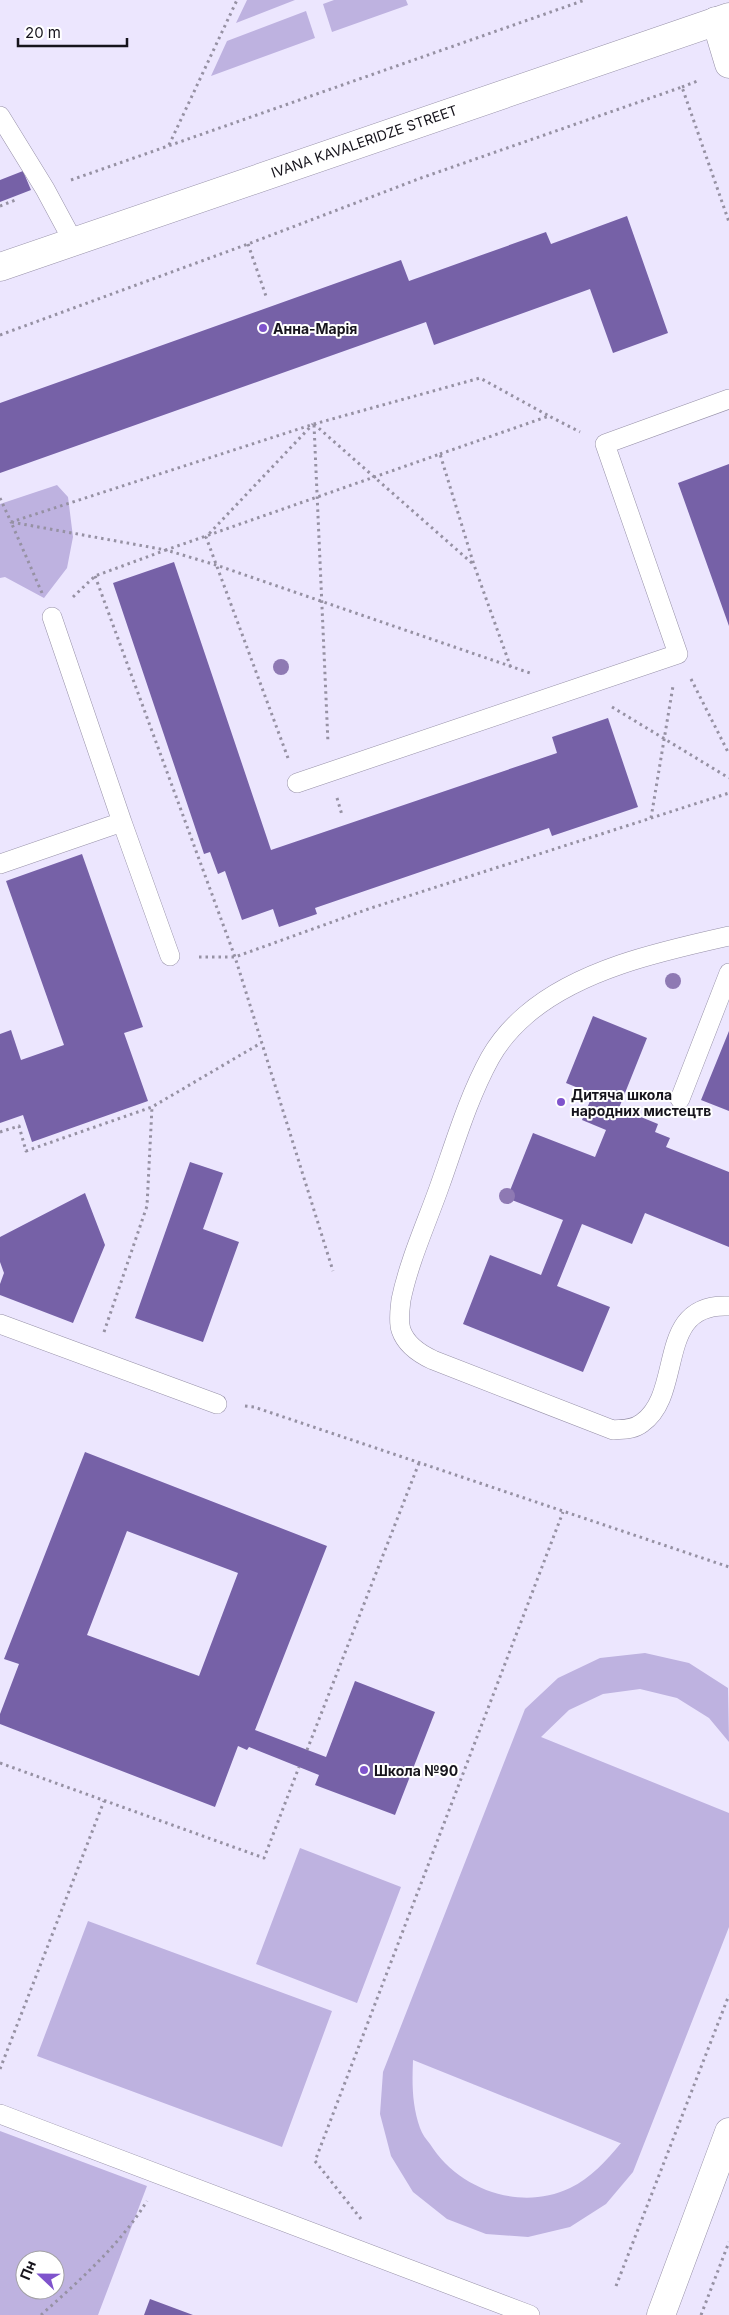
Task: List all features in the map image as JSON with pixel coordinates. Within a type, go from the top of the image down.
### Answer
[{"type":"street","points":[[723,19],[729,64]]},
{"type":"street","name":"IVANA KAVALERIDZE STREET","points":[[0,267],[723,19]]},
{"type":"street","points":[[661,2315],[729,2132]]},
{"type":"lane","points":[[0,116],[45,189],[73,241]]},
{"type":"lane","points":[[297,783],[330,770],[678,654],[605,444],[729,399]]},
{"type":"lane","points":[[52,616],[170,956]]},
{"type":"lane","points":[[0,864],[122,822]]},
{"type":"lane","points":[[729,936],[638,959],[588,978],[554,996],[527,1014],[506,1034],[486,1066],[465,1116],[408,1276],[400,1318],[401,1330],[406,1340],[418,1353],[613,1430],[628,1429],[642,1424],[655,1411],[678,1336],[691,1316],[701,1309],[713,1305],[729,1306]]},
{"type":"lane","points":[[680,1099],[729,973]]},
{"type":"lane","points":[[0,1324],[217,1404]]},
{"type":"lane","points":[[0,2114],[530,2315]]},
{"type":"path","points":[[169,146],[237,0]]},
{"type":"path","points":[[0,206],[585,0]]},
{"type":"path","points":[[0,335],[421,178],[682,87],[729,222]]},
{"type":"path","points":[[248,244],[267,299]]},
{"type":"path","points":[[11,522],[314,424],[480,378],[605,444]]},
{"type":"path","points":[[332,1271],[234,957],[95,576],[549,416]]},
{"type":"path","points":[[314,424],[474,565]]},
{"type":"path","points":[[314,424],[330,770]]},
{"type":"path","points":[[206,537],[314,424]]},
{"type":"path","points":[[440,454],[474,565],[511,668]]},
{"type":"path","points":[[0,498],[52,616]]},
{"type":"path","points":[[11,522],[166,550],[216,565],[511,668],[578,687],[729,778]]},
{"type":"path","points":[[206,537],[297,783]]},
{"type":"path","points":[[651,818],[678,654]]},
{"type":"path","points":[[678,654],[729,754]]},
{"type":"path","points":[[170,956],[234,957],[371,908],[729,793]]},
{"type":"path","points":[[0,1132],[19,1126],[26,1151],[152,1107],[261,1043]]},
{"type":"path","points":[[95,1359],[147,1206],[152,1107]]},
{"type":"path","points":[[217,1404],[254,1407],[729,1568]]},
{"type":"path","points":[[307,1750],[420,1463]]},
{"type":"path","points":[[362,2220],[314,2161],[564,1512]]},
{"type":"path","points":[[0,1763],[264,1858],[299,1767]]},
{"type":"path","points":[[0,2069],[104,1800]]},
{"type":"path","points":[[616,2286],[729,1995]]},
{"type":"path","points":[[40,2315],[94,2268],[133,2223],[162,2176]]},
{"type":"path","points":[[701,2315],[729,2242]]},
{"type":"shaded area","points":[[247,0],[295,0],[236,23]]},
{"type":"shaded area","points":[[334,0],[406,0],[408,5],[332,32],[323,4]]},
{"type":"shaded area","points":[[306,11],[315,38],[211,76],[227,41]]},
{"type":"shaded area","points":[[57,485],[68,497],[73,537],[67,568],[44,598],[5,577],[0,578],[0,504]]},
{"type":"shaded area","points":[[645,1653],[689,1663],[728,1688],[729,1742],[709,1718],[677,1698],[640,1689],[603,1694],[569,1710],[541,1737],[729,1813],[729,1927],[633,2172],[606,2204],[570,2227],[528,2237],[486,2234],[447,2219],[413,2192],[391,2156],[380,2114],[383,2072],[525,1709],[558,1678],[600,1658]],"holes":[[[413,2060],[621,2143],[598,2168],[570,2188],[551,2195],[531,2198],[492,2192],[473,2184],[457,2173],[442,2160],[423,2134],[417,2119],[414,2103]]]},
{"type":"shaded area","points":[[300,1848],[401,1887],[357,2003],[256,1964]]},
{"type":"shaded area","points":[[88,1921],[332,2011],[282,2147],[37,2056]]},
{"type":"shaded area","points":[[0,2131],[147,2186],[98,2315],[0,2315]]},
{"type":"building","points":[[23,171],[31,190],[0,202],[0,180]]},
{"type":"building","points":[[627,216],[668,333],[613,353],[590,289],[434,345],[426,322],[0,473],[0,403],[401,260],[409,281],[546,232],[551,244]]},
{"type":"building","points":[[729,464],[729,626],[678,483]]},
{"type":"building","points":[[174,562],[271,850],[557,753],[552,737],[608,718],[638,807],[552,836],[549,828],[315,908],[317,914],[279,927],[273,909],[242,920],[225,871],[218,874],[210,852],[204,854],[113,583]]},
{"type":"building","points":[[82,854],[143,1027],[124,1033],[148,1101],[32,1142],[23,1115],[0,1123],[0,1034],[11,1030],[21,1060],[64,1045],[6,881]]},
{"type":"building","points":[[593,1016],[647,1038],[619,1108],[658,1124],[655,1132],[670,1138],[666,1147],[729,1172],[729,1247],[645,1213],[632,1244],[582,1224],[557,1286],[610,1307],[583,1372],[463,1324],[490,1255],[541,1275],[563,1220],[507,1198],[533,1133],[595,1157],[606,1130],[582,1120],[593,1094],[566,1083]]},
{"type":"building","points":[[729,1031],[729,1111],[701,1100]]},
{"type":"building","points":[[190,1162],[223,1173],[203,1229],[239,1242],[203,1342],[135,1318]]},
{"type":"building","points":[[85,1193],[105,1245],[73,1323],[0,1295],[0,1284],[4,1273],[0,1262],[0,1237]]},
{"type":"building","points":[[85,1452],[327,1546],[255,1730],[326,1757],[355,1681],[435,1712],[395,1815],[315,1785],[319,1775],[249,1747],[247,1750],[238,1746],[215,1807],[0,1724],[0,1714],[19,1664],[4,1659]],"holes":[[[127,1531],[238,1573],[199,1676],[87,1635]]]},
{"type":"building","points":[[150,2299],[193,2315],[144,2315]]},
{"type":"place","name":"Анна-Марія","points":[[263,328]]},
{"type":"place","name":"Дитяча школа народних мистецтв","points":[[561,1102]]},
{"type":"place","name":"Школа №90","points":[[364,1770]]}]
